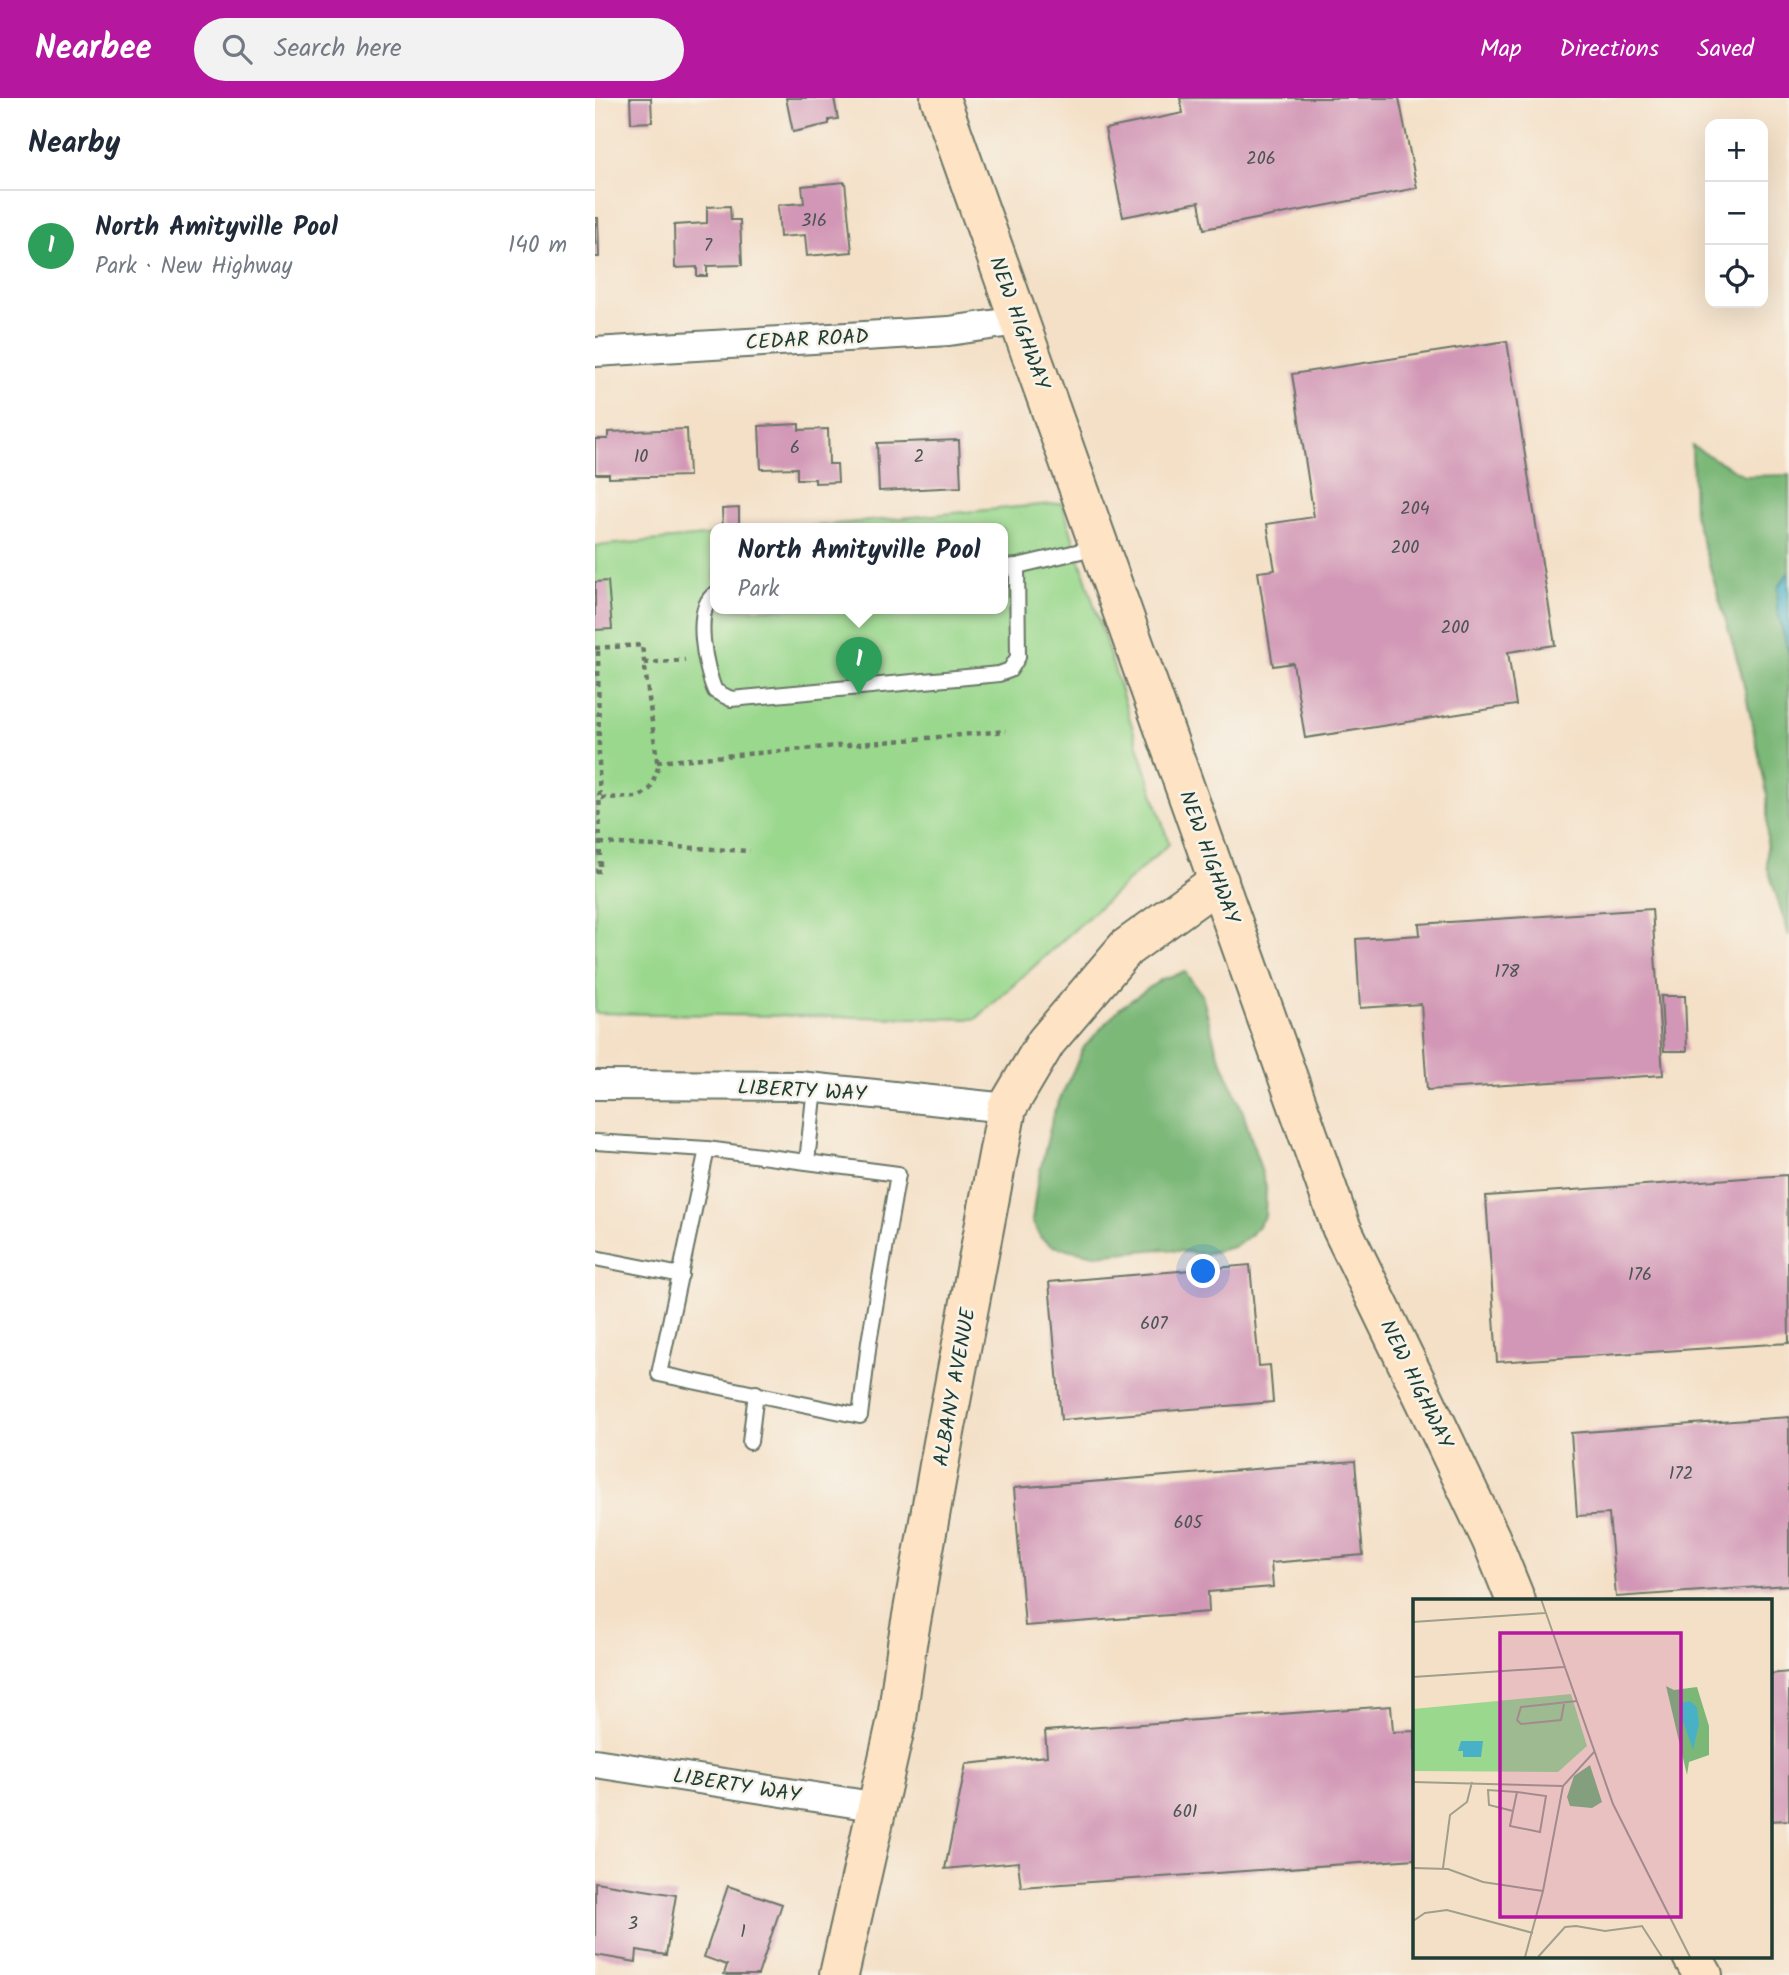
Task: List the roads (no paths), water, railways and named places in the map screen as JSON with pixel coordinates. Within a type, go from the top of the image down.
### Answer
[{"type":"main road","name":"NEW HIGHWAY","points":[[940,98],[1341,1227],[1464,1481],[1515,1599]]},
{"type":"main road","name":"ALBANY AVENUE","points":[[839,1975],[897,1719],[907,1644],[943,1443],[1007,1108],[1046,1042],[1126,948],[1219,881]]},
{"type":"main road","points":[[1693,1958],[1703,1975]]},
{"type":"street","name":"CEDAR ROAD","points":[[595,352],[949,331],[1019,321]]},
{"type":"street","name":"LIBERTY WAY","points":[[595,1085],[815,1087],[1007,1108]]},
{"type":"street","name":"LIBERTY WAY","points":[[595,1763],[879,1807]]},
{"type":"lane","points":[[710,599],[702,615],[707,673],[715,691],[731,699],[999,674],[1010,670],[1018,657],[1010,567],[1100,547]]},
{"type":"lane","points":[[807,1162],[815,1087]]},
{"type":"lane","points":[[595,1142],[708,1149],[898,1174],[869,1342],[860,1416],[659,1374],[708,1149]]},
{"type":"lane","points":[[595,1258],[681,1275]]},
{"type":"lane","points":[[750,1442],[756,1393]]},
{"type":"water","points":[[1789,572],[1789,655],[1777,609],[1778,587]]},
{"type":"place","name":"North Amityville Pool","points":[[859,695]]}]
